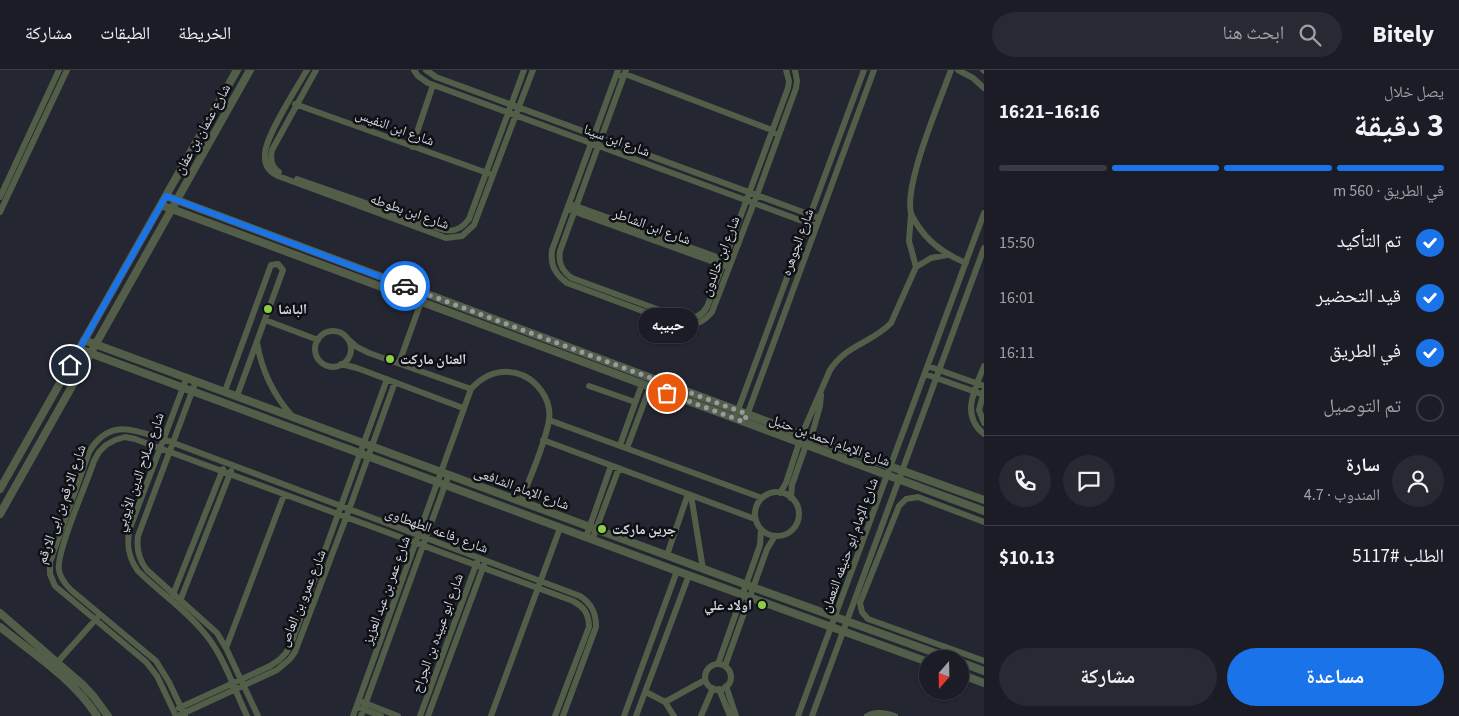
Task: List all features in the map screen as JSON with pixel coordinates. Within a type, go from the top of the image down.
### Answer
[{"type":"street","points":[[0,212],[59,70]]},
{"type":"street","points":[[0,197],[67,70]]},
{"type":"street","name":"شارع عثمان بن عفان","points":[[0,489],[237,70]]},
{"type":"street","name":"شارع عثمان بن عفان","points":[[0,514],[250,70]]},
{"type":"street","points":[[269,165],[264,157],[266,148],[307,70]]},
{"type":"street","points":[[269,165],[272,150],[316,70]]},
{"type":"street","name":"شارع ابن سينا","points":[[414,70],[422,80],[433,85],[816,226]]},
{"type":"street","name":"شارع ابن سينا","points":[[426,70],[436,77],[819,218]]},
{"type":"street","name":"شارع ابن بطوطه","points":[[360,204],[440,229],[453,231],[465,225],[469,219],[524,70]]},
{"type":"street","name":"شارع ابن بطوطه","points":[[269,165],[279,172],[438,236],[454,238],[469,232],[474,225],[533,70]]},
{"type":"street","name":"شارع ابن خالدون","points":[[625,71],[594,144],[551,256],[552,262],[557,274],[567,283],[684,319],[695,318],[707,306],[788,88],[789,81],[786,70]]},
{"type":"street","name":"شارع ابن خالدون","points":[[648,309],[683,326],[700,323],[707,319],[712,312],[796,88],[795,70]]},
{"type":"street","name":"شارع الجوهره","points":[[735,418],[864,70]]},
{"type":"street","name":"شارع الجوهره","points":[[744,422],[874,70]]},
{"type":"street","points":[[916,266],[909,241],[911,191],[917,165],[951,70]]},
{"type":"street","points":[[958,70],[973,78],[984,88]]},
{"type":"street","points":[[617,72],[621,76],[625,71],[772,130],[776,134],[780,132]]},
{"type":"street","name":"شارع ابن خالدون","points":[[598,136],[617,72]]},
{"type":"street","points":[[412,147],[433,85]]},
{"type":"street","name":"شارع ابن النفيس","points":[[289,102],[494,175]]},
{"type":"street","name":"شارع الإمام احمد بن حنبل","points":[[166,196],[811,438],[984,500]]},
{"type":"street","name":"شارع الإمام احمد بن حنبل","points":[[161,205],[984,511]]},
{"type":"street","name":"شارع ابن الشاطر","points":[[571,207],[731,265]]},
{"type":"street","name":"شارع الإمام ابو حنيفه النعمان","points":[[798,716],[984,213]]},
{"type":"street","points":[[911,214],[930,241],[947,255],[966,263]]},
{"type":"street","points":[[278,248],[280,240]]},
{"type":"street","points":[[289,253],[292,244]]},
{"type":"street","name":"شارع الإمام ابو حنيفه النعمان","points":[[812,716],[984,248]]},
{"type":"street","points":[[802,434],[830,370],[843,354],[884,330],[891,323],[916,266],[931,258],[947,255]]},
{"type":"street","points":[[225,391],[271,265],[278,264],[283,270],[237,396]]},
{"type":"street","points":[[399,363],[421,302]]},
{"type":"street","points":[[265,320],[318,340]]},
{"type":"street","points":[[493,329],[497,320]]},
{"type":"street","points":[[349,340],[351,347],[347,360],[341,364],[330,366],[321,361],[316,351],[318,340],[324,334],[333,331],[342,334],[363,350],[471,389],[482,379],[496,373],[506,372],[521,375],[534,383],[541,390],[549,409],[549,420],[521,501]]},
{"type":"street","name":"شارع الإمام الشافعى","points":[[84,340],[928,650]]},
{"type":"street","points":[[257,342],[268,383],[293,417]]},
{"type":"street","name":"شارع الإمام الشافعى","points":[[79,348],[441,484],[919,659]]},
{"type":"street","points":[[341,364],[358,368],[463,408]]},
{"type":"street","points":[[614,373],[617,365]]},
{"type":"street","points":[[928,366],[981,384]]},
{"type":"street","points":[[984,366],[981,384],[974,392],[970,409],[977,429],[984,434]]},
{"type":"street","points":[[925,374],[984,394],[979,410],[984,423]]},
{"type":"street","name":"شارع صلاح الدين الأيوبي","points":[[187,377],[130,528],[128,543],[130,558],[138,571],[201,628],[211,642],[247,716]]},
{"type":"street","points":[[368,444],[387,379]]},
{"type":"street","name":"شارع صلاح الدين الأيوبي","points":[[196,381],[138,536],[139,558],[143,565],[217,633],[258,716]]},
{"type":"street","points":[[364,455],[395,382]]},
{"type":"street","points":[[620,446],[635,402],[646,385]]},
{"type":"street","points":[[627,448],[646,385]]},
{"type":"street","points":[[589,386],[635,402]]},
{"type":"street","name":"شارع عمر بن عبد العزيز","points":[[361,708],[417,540],[445,473],[463,408],[471,389]]},
{"type":"street","points":[[811,438],[820,406],[821,394]]},
{"type":"street","points":[[549,420],[762,498]]},
{"type":"street","name":"شارع الارقم بن ابى الارقم","points":[[163,439],[131,429],[121,428],[113,430],[96,441],[89,452],[80,475],[50,562],[50,574],[56,586],[152,669],[179,714]]},
{"type":"street","name":"شارع الارقم بن ابى الارقم","points":[[160,448],[125,437],[106,445],[99,452],[60,555],[59,572],[65,584],[156,661],[169,682],[180,707],[179,714]]},
{"type":"street","name":"شارع رفاعه الطهطاوى","points":[[163,439],[349,510],[417,540],[539,585],[580,605],[586,611],[589,618],[587,632],[555,716]]},
{"type":"street","points":[[543,440],[756,519]]},
{"type":"street","points":[[780,493],[803,444]]},
{"type":"street","points":[[791,498],[792,485],[803,444]]},
{"type":"street","name":"شارع رفاعه الطهطاوى","points":[[160,448],[346,518],[417,540]]},
{"type":"street","name":"شارع عمرو بن العاص","points":[[180,707],[270,666],[286,653],[291,644],[341,507],[364,455]]},
{"type":"street","name":"شارع عمرو بن العاص","points":[[179,714],[277,670],[295,652],[349,510],[364,455]]},
{"type":"street","points":[[171,601],[225,464]]},
{"type":"street","points":[[178,607],[233,466]]},
{"type":"street","points":[[593,528],[611,466]]},
{"type":"street","points":[[589,538],[619,468]]},
{"type":"street","points":[[80,475],[88,478]]},
{"type":"street","name":"شارع عمر بن عبد العزيز","points":[[353,716],[361,708],[425,543],[441,484]]},
{"type":"street","points":[[780,493],[791,498],[798,509],[797,522],[788,533],[775,536],[767,534],[761,529],[756,519],[757,506],[762,498],[768,494],[780,493]]},
{"type":"street","points":[[226,648],[284,495]]},
{"type":"street","points":[[667,555],[689,495]]},
{"type":"street","points":[[689,495],[703,568]]},
{"type":"street","points":[[984,522],[918,497],[906,498],[899,506],[860,603],[860,608],[868,619],[984,661]]},
{"type":"street","points":[[491,716],[560,528]]},
{"type":"street","points":[[722,665],[747,597],[760,545],[761,529]]},
{"type":"street","points":[[750,586],[775,536]]},
{"type":"street","name":"شارع ابو عبيده بن الجراح","points":[[420,716],[477,562]]},
{"type":"street","name":"شارع ابو عبيده بن الجراح","points":[[428,716],[484,564]]},
{"type":"street","points":[[624,716],[677,571]]},
{"type":"street","points":[[636,716],[689,575]]},
{"type":"street","name":"شارع رفاعه الطهطاوى","points":[[539,585],[580,596],[593,609],[596,618],[594,635],[564,716]]},
{"type":"street","points":[[0,614],[89,691],[108,716]]},
{"type":"street","points":[[52,669],[100,615]]},
{"type":"street","points":[[0,627],[79,693],[97,716]]},
{"type":"street","points":[[925,649],[930,644],[929,640]]},
{"type":"street","points":[[938,650],[940,644]]},
{"type":"street","points":[[722,665],[729,671],[731,678],[726,686],[716,689],[708,686],[705,680],[705,673],[709,667],[722,665]]},
{"type":"street","points":[[969,665],[984,671]]},
{"type":"street","points":[[969,677],[984,683]]},
{"type":"street","points":[[665,702],[705,680]]},
{"type":"street","points":[[726,686],[736,716]]},
{"type":"street","points":[[701,716],[716,689]]},
{"type":"street","points":[[716,689],[730,716]]},
{"type":"street","points":[[646,692],[665,702],[674,716]]},
{"type":"street","points":[[361,708],[381,716]]},
{"type":"street","points":[[361,708],[398,716]]},
{"type":"street","points":[[867,716],[880,712],[895,716]]},
{"type":"way so far","points":[[405,286],[747,414],[744,422],[667,393]]},
{"type":"place","name":"الباشا","points":[[268,309]]},
{"type":"place","name":"العنان ماركت","points":[[390,359]]},
{"type":"place","name":"حبيبه","points":[[667,393]]},
{"type":"place","name":"جرين ماركت","points":[[602,529]]},
{"type":"place","name":"اولاد علي","points":[[762,605]]},
{"type":"route","points":[[70,365],[166,196],[405,286]]}]
